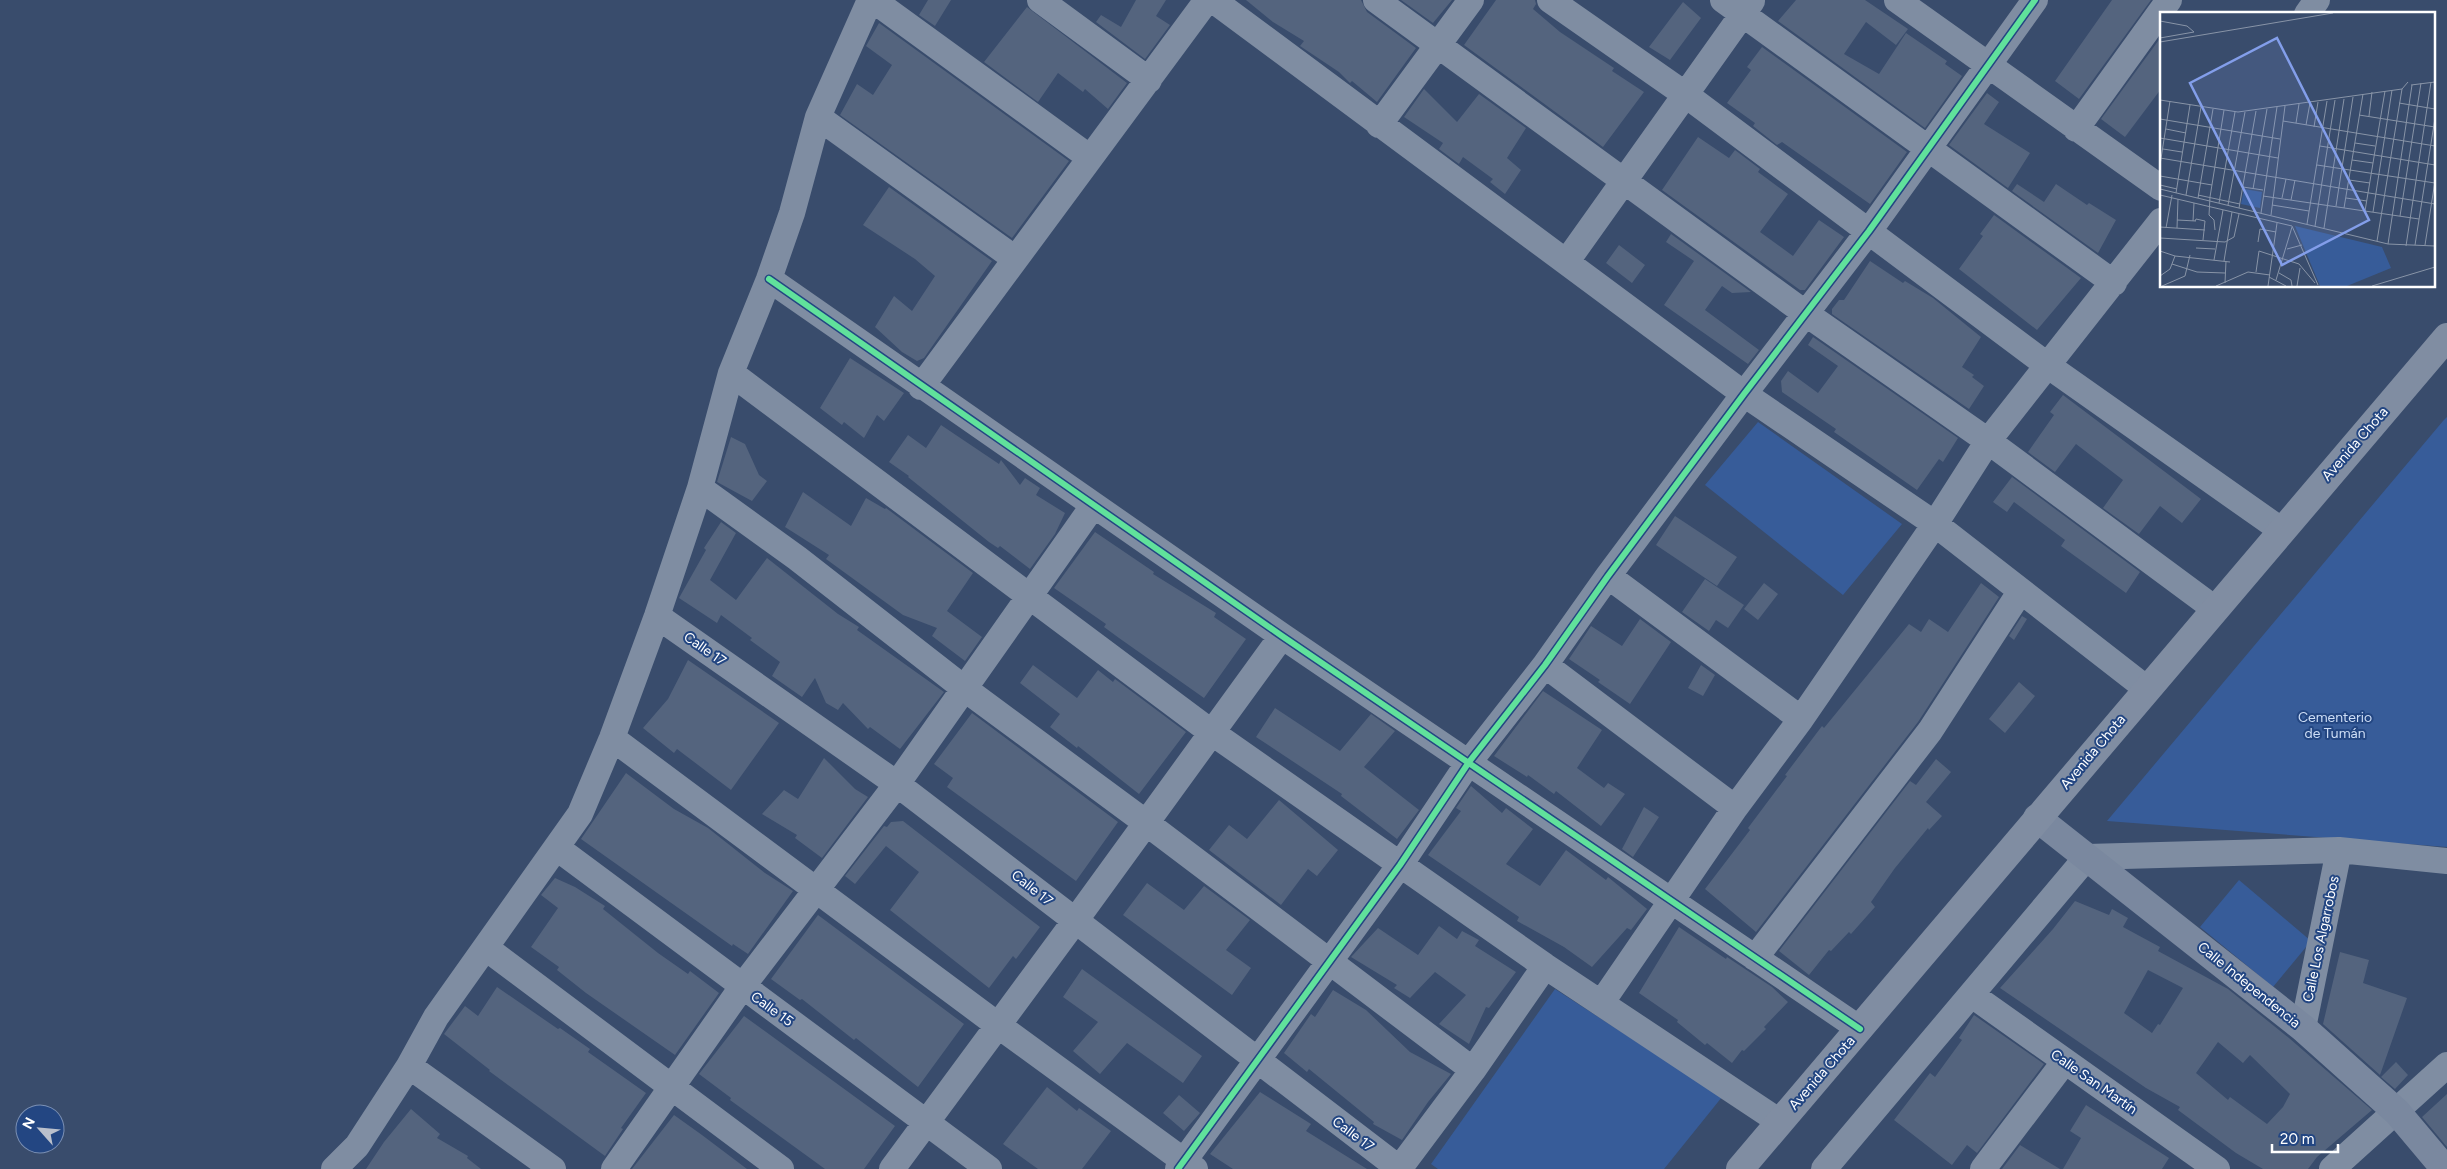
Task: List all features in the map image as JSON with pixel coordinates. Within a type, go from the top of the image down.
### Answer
[{"type":"highway","name":"Avenida Chota","points":[[1740,1169],[2280,530],[2447,336]]},
{"type":"street","points":[[334,1169],[357,1146],[409,1066],[436,1017],[580,814],[612,738],[657,616],[700,488],[731,373],[769,279],[792,212],[818,118],[872,0],[1089,157]]},
{"type":"street","points":[[1040,0],[1149,80]]},
{"type":"street","points":[[920,387],[1207,0]]},
{"type":"street","points":[[1212,0],[1379,125],[1567,261],[1744,394],[1935,524],[2147,689]]},
{"type":"street","points":[[1376,0],[1805,313],[1988,441],[2215,609]]},
{"type":"street","points":[[1379,125],[1471,0]]},
{"type":"street","points":[[1550,0],[1686,95],[2047,364],[2280,530]]},
{"type":"street","points":[[612,738],[1186,1166],[1256,1060],[1400,865],[1469,762],[1545,665],[1608,576],[1805,313],[1869,231],[2035,0]]},
{"type":"street","points":[[2160,12],[2169,0]]},
{"type":"street","points":[[2308,12],[2317,0]]},
{"type":"street","points":[[1901,1],[1986,66],[2160,187]]},
{"type":"street","points":[[1567,261],[1686,95],[1740,5],[1928,151],[2114,283]]},
{"type":"street","points":[[2076,129],[2160,12]]},
{"type":"street","points":[[818,118],[1014,258]]},
{"type":"street","points":[[1602,1002],[1734,808],[1801,719],[1935,524],[1988,441],[2160,222]]},
{"type":"street","points":[[769,279],[920,387],[1282,636],[1860,1028]]},
{"type":"street","points":[[731,373],[1211,732],[1545,966],[1602,1002],[1780,1122]]},
{"type":"street","points":[[700,488],[797,558],[965,689],[1146,822],[1328,962],[1473,1070]]},
{"type":"street","points":[[614,1169],[742,987],[897,784],[1030,598],[1093,506]]},
{"type":"street","points":[[1608,576],[1801,719]]},
{"type":"street","points":[[1755,958],[1930,731],[2020,592]]},
{"type":"street","name":"Calle 17","points":[[657,616],[897,784],[1399,1169]]},
{"type":"street","points":[[892,1169],[928,1123],[1076,921],[1282,636]]},
{"type":"street","points":[[1545,665],[1734,808]]},
{"type":"street","name":"Calle Independencia","points":[[2037,818],[2302,1028],[2397,1112],[2445,1169]]},
{"type":"street","name":"Calle 15","points":[[557,848],[989,1169]]},
{"type":"street","points":[[1824,1169],[2087,857],[2339,850],[2447,861]]},
{"type":"street","name":"Calle Los Algarrobos","points":[[2302,1028],[2339,850]]},
{"type":"street","points":[[486,948],[781,1169]]},
{"type":"street","points":[[1399,1169],[1473,1070],[1545,966]]},
{"type":"street","name":"Calle San Martín","points":[[1972,995],[2217,1169]]},
{"type":"street","points":[[1983,1169],[2065,1060]]},
{"type":"street","points":[[2332,1169],[2447,1065]]},
{"type":"street","points":[[409,1066],[553,1169]]},
{"type":"green space","name":"Cementerio de Tumán","points":[[2447,417],[2447,847],[2107,821],[2443,421]]},
{"type":"green space","points":[[1758,422],[1902,524],[1843,595],[1705,485]]},
{"type":"green space","points":[[2239,880],[2311,941],[2273,987],[2200,927]]},
{"type":"green space","points":[[1555,989],[1722,1097],[1664,1169],[1438,1169],[1431,1164]]},
{"type":"building","points":[[928,0],[951,0],[935,26],[919,15]]},
{"type":"building","points":[[1136,0],[1166,0],[1156,16],[1170,25],[1145,59],[1096,22],[1101,15],[1121,27]]},
{"type":"building","points":[[1246,0],[1361,0],[1367,12],[1416,48],[1377,102],[1352,81],[1350,83],[1339,72],[1300,46],[1304,41],[1273,22]]},
{"type":"building","points":[[1401,0],[1452,0],[1433,23]]},
{"type":"building","points":[[1496,0],[1535,0],[1536,4],[1533,9],[1560,32],[1614,68],[1612,71],[1644,92],[1603,147],[1464,45]]},
{"type":"building","points":[[1796,0],[1865,0],[1908,29],[1896,45],[1866,22],[1844,54],[1879,74],[1906,33],[1947,61],[1945,64],[1962,76],[1925,128],[1778,21]]},
{"type":"building","points":[[2112,0],[2151,0],[2079,99],[2055,81]]},
{"type":"building","points":[[1683,2],[1701,18],[1670,60],[1649,47]]},
{"type":"building","points":[[1027,7],[1127,83],[1108,109],[1085,89],[1083,92],[1058,73],[1038,102],[984,62]]},
{"type":"building","points":[[879,23],[1069,161],[1012,238],[840,115],[857,84],[873,95],[892,65],[866,46]]},
{"type":"building","points":[[2160,38],[2160,90],[2125,137],[2101,119]]},
{"type":"building","points":[[1762,47],[1907,152],[1870,204],[1782,142],[1777,145],[1753,126],[1755,123],[1727,103],[1751,70],[1747,67]]},
{"type":"building","points":[[1424,89],[1457,122],[1479,94],[1526,128],[1507,158],[1521,170],[1505,194],[1490,182],[1493,179],[1463,157],[1459,164],[1439,149],[1443,143],[1404,117]]},
{"type":"building","points":[[1987,93],[1999,102],[1984,124],[2030,153],[2008,188],[1949,145]]},
{"type":"building","points":[[1698,137],[1729,158],[1735,150],[1760,169],[1758,172],[1788,194],[1760,232],[1793,256],[1819,220],[1844,237],[1805,290],[1800,290],[1662,190]]},
{"type":"building","points":[[2017,184],[2044,202],[2056,184],[2087,205],[2089,203],[2116,220],[2098,253],[2012,191]]},
{"type":"building","points":[[889,187],[992,261],[924,358],[917,361],[902,352],[875,327],[894,296],[912,311],[935,276],[915,259],[863,225]]},
{"type":"building","points":[[1994,215],[2081,278],[2037,330],[1959,269],[1983,236],[1980,234]]},
{"type":"building","points":[[1671,234],[1751,292],[1732,293],[1722,286],[1705,310],[1759,350],[1748,364],[1664,305],[1694,261],[1666,242]]},
{"type":"building","points":[[1619,245],[1645,265],[1632,283],[1606,263]]},
{"type":"building","points":[[1870,261],[1903,283],[1905,281],[1933,298],[1981,337],[1962,367],[1974,375],[1972,377],[1984,386],[1969,409],[1832,314],[1832,309],[1839,300],[1844,300]]},
{"type":"building","points":[[1813,337],[1958,438],[1943,462],[1939,459],[1917,490],[1834,432],[1836,429],[1782,392],[1781,381],[1788,371],[1818,393],[1838,366],[1808,345]]},
{"type":"building","points":[[850,358],[904,393],[884,421],[877,415],[864,438],[844,422],[842,425],[820,408]]},
{"type":"building","points":[[2063,395],[2201,499],[2182,523],[2160,506],[2139,534],[2103,508],[2123,480],[2076,444],[2055,472],[2028,452],[2054,415],[2050,412]]},
{"type":"building","points":[[941,425],[999,464],[1001,460],[1020,485],[1025,478],[1040,488],[1036,495],[1065,513],[1055,534],[1030,569],[1000,546],[998,548],[989,542],[909,476],[889,462],[908,435],[926,448]]},
{"type":"building","points":[[731,437],[745,444],[759,475],[767,481],[752,501],[717,482]]},
{"type":"building","points":[[2012,477],[2140,572],[2126,593],[2061,546],[2065,540],[2014,502],[2007,512],[1993,502]]},
{"type":"building","points":[[803,492],[851,526],[866,498],[886,508],[973,573],[947,611],[982,637],[965,661],[932,636],[937,628],[903,615],[826,559],[829,555],[785,527]]},
{"type":"building","points":[[1675,516],[1737,557],[1717,586],[1656,545]]},
{"type":"building","points":[[721,522],[736,533],[710,580],[736,600],[767,558],[838,614],[859,627],[857,630],[944,692],[900,749],[870,727],[868,729],[843,703],[838,710],[826,703],[815,678],[802,697],[772,676],[780,662],[750,640],[752,638],[721,615],[717,623],[679,598],[706,550],[704,548]]},
{"type":"building","points":[[1095,532],[1154,572],[1153,574],[1216,613],[1214,617],[1246,639],[1204,698],[1104,627],[1106,624],[1054,588]]},
{"type":"building","points":[[1705,579],[1744,605],[1728,628],[1716,620],[1709,631],[1682,612]]},
{"type":"building","points":[[1764,583],[1778,594],[1758,620],[1744,609]]},
{"type":"building","points":[[1981,583],[1999,597],[1918,722],[1756,932],[1705,889],[1750,830],[1748,828],[1822,726],[1824,728],[1909,624],[1921,632],[1929,619],[1948,632]]},
{"type":"building","points":[[2022,616],[2027,619],[2014,640],[2009,636]]},
{"type":"building","points":[[1640,619],[1671,642],[1630,704],[1598,682],[1600,680],[1569,659],[1591,626],[1622,646]]},
{"type":"building","points":[[688,660],[779,723],[731,790],[677,749],[674,753],[643,728],[668,699]]},
{"type":"building","points":[[1033,665],[1077,698],[1098,670],[1113,682],[1115,679],[1186,732],[1139,794],[1078,746],[1077,748],[1050,727],[1060,714],[1020,683]]},
{"type":"building","points":[[1701,665],[1715,675],[1703,696],[1688,688]]},
{"type":"building","points":[[2019,682],[2035,696],[2005,733],[1989,719]]},
{"type":"building","points":[[1543,691],[1602,730],[1577,768],[1604,788],[1608,783],[1625,794],[1601,826],[1556,791],[1554,794],[1528,775],[1527,777],[1494,756]]},
{"type":"building","points":[[1275,708],[1340,751],[1371,714],[1395,731],[1364,767],[1419,810],[1397,839],[1341,796],[1342,794],[1256,737]]},
{"type":"building","points":[[972,713],[1118,822],[1076,881],[947,787],[953,778],[934,764]]},
{"type":"building","points":[[824,758],[855,789],[868,797],[822,858],[795,838],[797,835],[762,814],[784,790],[798,799]]},
{"type":"building","points":[[1936,759],[1951,772],[1926,802],[1942,816],[1929,830],[1928,828],[1895,868],[1871,902],[1875,907],[1851,934],[1849,932],[1831,951],[1829,950],[1809,975],[1779,951],[1910,781],[1916,785]]},
{"type":"building","points":[[626,773],[674,809],[708,828],[765,873],[793,891],[748,954],[733,944],[732,946],[581,839]]},
{"type":"building","points":[[1471,786],[1502,813],[1506,808],[1533,829],[1506,864],[1540,886],[1566,850],[1606,880],[1608,877],[1647,909],[1631,930],[1627,928],[1592,967],[1564,947],[1517,921],[1519,917],[1428,855],[1461,811],[1456,808]]},
{"type":"building","points":[[1279,800],[1338,850],[1317,876],[1308,869],[1281,905],[1209,850],[1229,825],[1247,839]]},
{"type":"building","points":[[1644,807],[1659,817],[1633,857],[1622,849]]},
{"type":"building","points":[[903,821],[1040,927],[1016,959],[1013,956],[989,988],[890,910],[919,872],[886,846],[855,884],[845,876],[884,826],[887,827],[891,822]]},
{"type":"building","points":[[555,878],[575,887],[605,906],[603,909],[658,953],[688,974],[690,971],[719,993],[675,1055],[586,993],[557,970],[559,967],[531,947],[558,908],[541,895]]},
{"type":"building","points":[[1147,883],[1184,910],[1204,886],[1250,920],[1226,950],[1251,968],[1232,995],[1123,915]]},
{"type":"building","points":[[2075,901],[2109,915],[2112,909],[2128,918],[2123,927],[2160,947],[2158,951],[2228,989],[2289,1038],[2372,1110],[2317,1157],[2308,1169],[2263,1169],[2236,1153],[2178,1110],[2180,1107],[2146,1088],[2000,988],[2053,929]],"holes":[[[2148,970],[2183,988],[2160,1025],[2158,1024],[2152,1033],[2124,1013]],[[2218,1042],[2243,1063],[2250,1055],[2290,1094],[2283,1107],[2267,1124],[2230,1097],[2228,1100],[2196,1073]]]},
{"type":"building","points":[[818,915],[964,1024],[918,1087],[856,1038],[854,1040],[802,999],[800,1000],[771,979]]},
{"type":"building","points":[[1439,926],[1457,939],[1462,931],[1479,940],[1475,946],[1516,972],[1489,1008],[1486,1007],[1469,1044],[1439,1024],[1466,995],[1435,972],[1410,998],[1394,988],[1397,985],[1351,957],[1378,928],[1418,955]]},
{"type":"building","points":[[1679,927],[1772,987],[1788,1002],[1764,1027],[1766,1029],[1744,1051],[1742,1050],[1732,1063],[1707,1043],[1705,1045],[1677,1022],[1678,1020],[1639,993]]},
{"type":"building","points":[[2340,952],[2369,960],[2363,983],[2407,998],[2380,1075],[2323,1024]]},
{"type":"building","points":[[1082,969],[1202,1056],[1183,1083],[1127,1043],[1100,1074],[1073,1051],[1098,1022],[1063,997]]},
{"type":"building","points":[[497,987],[590,1049],[588,1052],[646,1093],[621,1128],[623,1129],[605,1156],[489,1071],[444,1034],[465,1006],[478,1016]]},
{"type":"building","points":[[1333,990],[1366,1010],[1410,1052],[1451,1074],[1428,1102],[1402,1140],[1373,1124],[1374,1122],[1309,1069],[1307,1072],[1284,1053],[1311,1014],[1315,1017]]},
{"type":"building","points":[[1974,1015],[2044,1064],[1977,1153],[1967,1145],[1952,1165],[1894,1120],[1930,1073],[1935,1077],[1962,1040],[1959,1038]]},
{"type":"building","points":[[744,1016],[895,1126],[864,1169],[825,1169],[730,1100],[731,1098],[699,1074]]},
{"type":"building","points":[[2396,1062],[2408,1075],[2395,1089],[2381,1077]]},
{"type":"building","points":[[1047,1087],[1077,1111],[1079,1108],[1111,1131],[1082,1169],[1038,1169],[1003,1144]]},
{"type":"building","points":[[1260,1092],[1311,1124],[1306,1131],[1367,1169],[1233,1169],[1210,1154]]},
{"type":"building","points":[[2447,1094],[2447,1147],[2422,1117]]},
{"type":"building","points":[[1179,1095],[1200,1113],[1184,1131],[1163,1113]]},
{"type":"building","points":[[2086,1105],[2169,1158],[2162,1169],[2063,1169],[2081,1138],[2070,1131]]},
{"type":"building","points":[[411,1109],[440,1134],[437,1138],[468,1156],[467,1158],[481,1169],[366,1169],[384,1142]]},
{"type":"building","points":[[674,1115],[702,1135],[747,1169],[632,1169]]},
{"type":"building","points":[[2020,1145],[2060,1169],[2002,1169]]},
{"type":"cycle path","points":[[1178,1169],[1400,865],[1469,762],[1545,665],[1608,576],[1869,231],[2035,0]]},
{"type":"cycle path","points":[[769,279],[1282,636],[1860,1029]]}]
